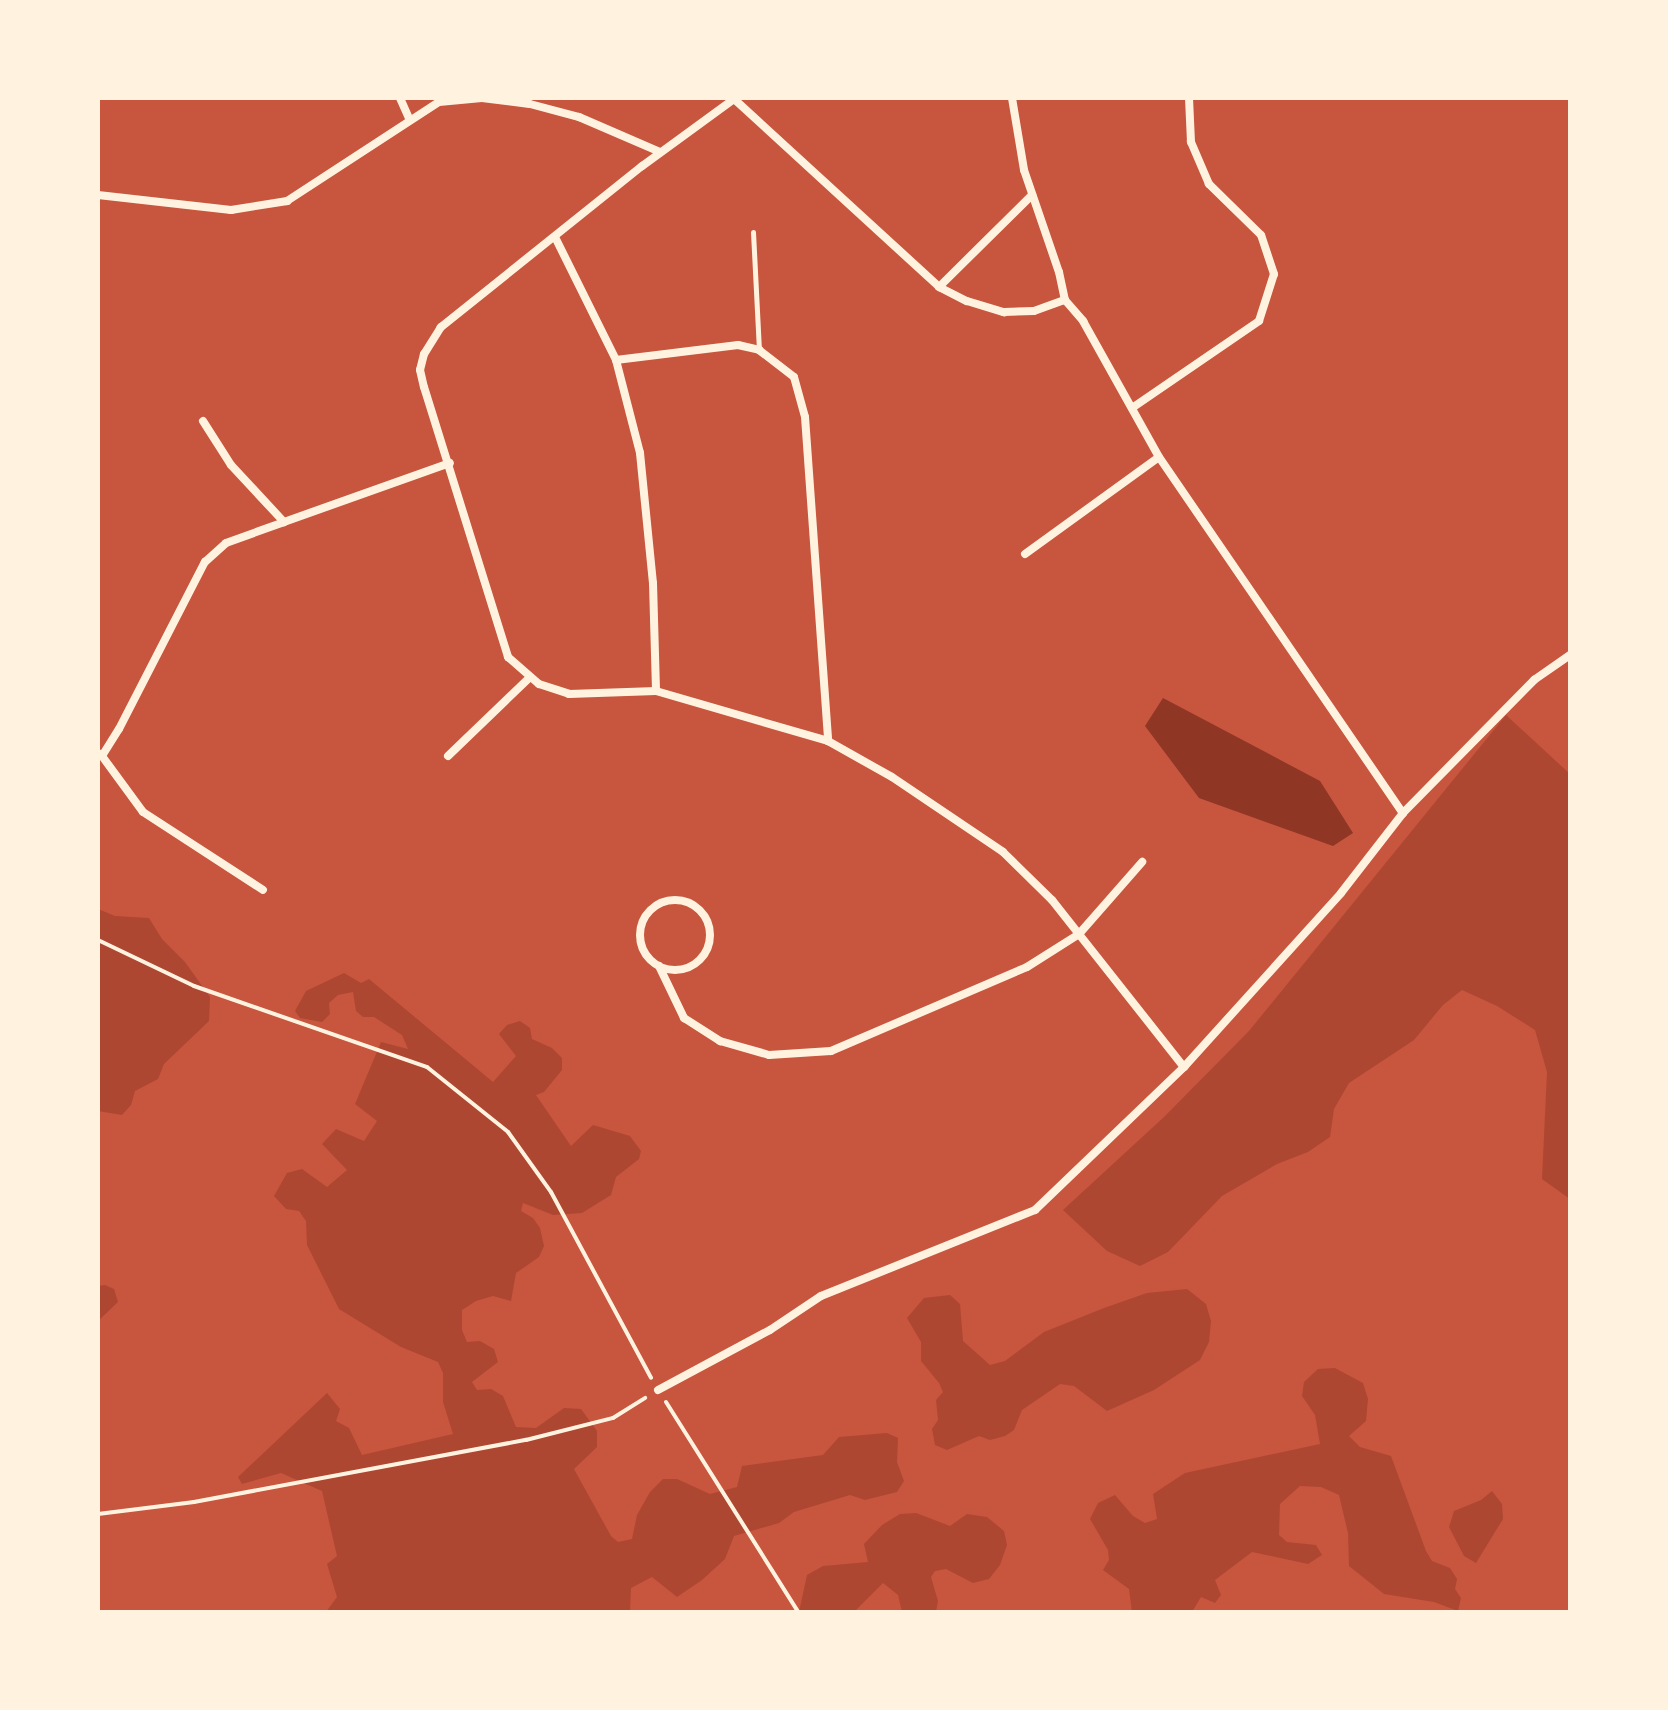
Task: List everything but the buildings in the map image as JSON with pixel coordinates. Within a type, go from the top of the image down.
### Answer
[{"type":"street","points":[[400,98],[409,118]]},
{"type":"street","points":[[98,195],[231,210],[287,201],[335,173],[409,118],[439,102],[482,98],[530,101],[579,117],[660,152]]},
{"type":"street","points":[[1012,98],[1024,170],[1059,272],[1065,300],[1083,321],[1159,457],[1403,813]]},
{"type":"street","points":[[1132,408],[1259,321],[1274,274],[1261,235],[1209,184],[1191,142],[1189,98]]},
{"type":"street","points":[[1065,300],[1034,311],[1004,312],[967,301],[939,287],[734,99],[660,152],[441,327],[424,354],[420,370],[508,657],[529,678],[569,694],[656,691],[828,741],[919,794],[1003,852],[1052,900],[1184,1067]]},
{"type":"street","points":[[939,287],[1032,195]]},
{"type":"street","points":[[555,237],[616,360],[640,453],[653,583],[656,691]]},
{"type":"street","points":[[616,360],[738,345],[759,350],[794,377],[805,417],[828,741]]},
{"type":"street","points":[[203,421],[231,465],[284,522]]},
{"type":"street","points":[[1025,554],[1159,457]]},
{"type":"street","points":[[263,890],[143,812],[100,755],[177,622],[205,562],[226,543],[450,463]]},
{"type":"street","points":[[658,1390],[770,1330],[821,1296],[1035,1210],[1184,1067],[1341,893],[1403,813],[1534,680],[1570,655]]},
{"type":"street","points":[[448,756],[529,678]]},
{"type":"street","points":[[659,966],[682,970],[702,958],[708,948],[711,937],[705,915],[687,901],[663,901],[645,916],[640,938],[643,950],[659,966],[684,1018],[720,1041],[769,1055],[831,1051],[1027,967],[1079,934],[1142,862]]},
{"type":"lane","points":[[753,232],[759,350]]},
{"type":"path","points":[[98,940],[194,986],[427,1067],[508,1132],[551,1192],[658,1390],[798,1612]]},
{"type":"path","points":[[98,1514],[194,1502],[526,1440],[613,1418],[658,1390]]},
{"type":"shaded area","points":[[1163,698],[1320,781],[1353,833],[1333,846],[1199,798],[1145,726]]},
{"type":"shaded area","points":[[1506,715],[1570,774],[1570,1199],[1542,1179],[1547,1072],[1535,1030],[1497,1006],[1462,990],[1443,1005],[1414,1040],[1349,1083],[1334,1109],[1330,1137],[1308,1152],[1277,1164],[1222,1196],[1168,1252],[1140,1266],[1107,1251],[1063,1210],[1164,1117],[1249,1031]]},
{"type":"shaded area","points":[[98,909],[115,916],[149,918],[162,939],[185,962],[210,997],[209,1021],[164,1064],[158,1079],[135,1091],[131,1105],[122,1115],[98,1111]]},
{"type":"shaded area","points":[[344,973],[361,983],[369,979],[493,1082],[516,1056],[499,1034],[507,1025],[520,1021],[530,1028],[532,1039],[552,1048],[562,1058],[562,1070],[544,1092],[536,1095],[571,1146],[593,1125],[630,1136],[641,1151],[639,1159],[616,1177],[611,1195],[582,1213],[553,1215],[523,1203],[521,1211],[533,1218],[540,1228],[544,1246],[539,1257],[516,1273],[511,1301],[493,1296],[476,1301],[462,1310],[462,1330],[467,1342],[480,1341],[494,1349],[498,1362],[472,1382],[477,1390],[491,1389],[503,1396],[516,1427],[536,1428],[564,1408],[581,1409],[597,1431],[597,1447],[574,1469],[611,1536],[618,1542],[632,1539],[637,1515],[650,1492],[663,1479],[677,1479],[710,1494],[737,1487],[742,1466],[823,1455],[839,1437],[887,1433],[898,1438],[897,1462],[904,1481],[897,1492],[865,1500],[850,1495],[794,1512],[779,1523],[734,1536],[725,1559],[677,1597],[652,1577],[631,1588],[630,1612],[326,1612],[337,1597],[327,1564],[337,1556],[322,1491],[281,1473],[242,1484],[238,1477],[327,1393],[340,1409],[336,1421],[349,1428],[362,1455],[453,1434],[443,1402],[443,1373],[438,1362],[401,1347],[339,1309],[307,1245],[306,1221],[299,1211],[286,1209],[274,1196],[287,1173],[302,1169],[327,1187],[347,1170],[322,1144],[336,1129],[364,1141],[377,1121],[355,1104],[381,1042],[408,1049],[402,1035],[374,1017],[363,1017],[356,1011],[353,992],[338,995],[329,1003],[330,1014],[322,1022],[300,1018],[295,1011],[306,991]]},
{"type":"shaded area","points":[[98,1286],[114,1289],[118,1302],[98,1321]]},
{"type":"shaded area","points":[[1187,1289],[1206,1304],[1211,1321],[1209,1342],[1200,1360],[1154,1390],[1107,1411],[1074,1386],[1060,1384],[1022,1410],[1014,1430],[1005,1436],[990,1440],[979,1436],[947,1450],[935,1445],[932,1429],[938,1420],[936,1400],[943,1392],[921,1361],[921,1342],[907,1318],[924,1298],[950,1295],[960,1304],[963,1341],[990,1365],[1005,1361],[1044,1332],[1104,1308],[1147,1293]]},
{"type":"shaded area","points":[[1335,1368],[1363,1383],[1368,1399],[1366,1421],[1349,1436],[1360,1447],[1391,1456],[1426,1551],[1432,1561],[1450,1568],[1457,1579],[1455,1589],[1461,1598],[1458,1611],[1434,1602],[1384,1594],[1349,1566],[1348,1533],[1339,1495],[1321,1487],[1300,1486],[1280,1504],[1279,1535],[1287,1542],[1316,1545],[1322,1555],[1308,1564],[1252,1552],[1215,1580],[1221,1595],[1215,1603],[1201,1597],[1192,1612],[1132,1612],[1129,1589],[1103,1570],[1109,1560],[1108,1550],[1090,1519],[1098,1503],[1115,1495],[1133,1516],[1145,1523],[1157,1519],[1153,1494],[1185,1473],[1320,1444],[1315,1415],[1302,1396],[1304,1382],[1318,1369]]},
{"type":"shaded area","points":[[1492,1491],[1502,1504],[1503,1519],[1476,1563],[1464,1556],[1449,1527],[1454,1511],[1481,1500]]},
{"type":"shaded area","points":[[916,1513],[950,1526],[967,1514],[987,1517],[1004,1531],[1007,1545],[1000,1565],[989,1579],[973,1583],[946,1569],[935,1571],[931,1577],[938,1601],[936,1612],[902,1612],[898,1595],[883,1583],[854,1612],[799,1612],[807,1575],[823,1566],[868,1562],[864,1544],[882,1525],[900,1514]]}]
